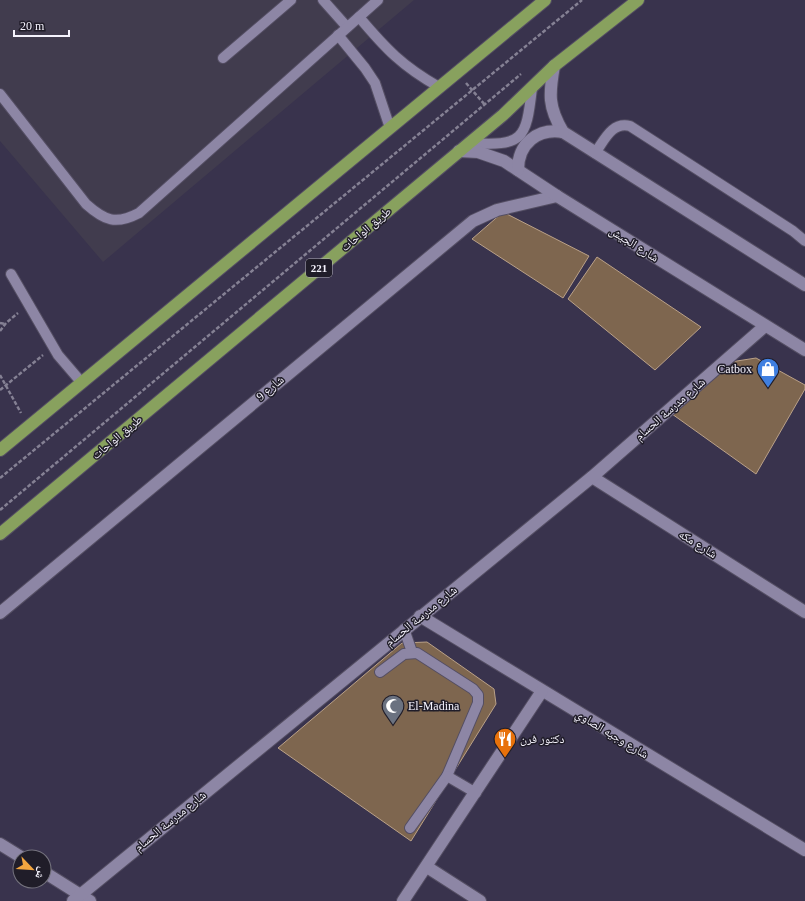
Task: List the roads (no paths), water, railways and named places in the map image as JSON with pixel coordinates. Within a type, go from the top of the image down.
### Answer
[{"type":"highway","points":[[0,450],[545,0]]},
{"type":"highway","name":"طريق الواحات","points":[[0,534],[503,115],[554,66],[638,0]]},
{"type":"street","points":[[554,66],[550,102],[554,117],[563,132],[805,285]]},
{"type":"street","points":[[518,170],[520,153],[530,140],[545,131],[563,132]]},
{"type":"street","name":"شارع الجيش","points":[[459,152],[478,152],[491,155],[518,170],[557,196],[805,350]]},
{"type":"street","name":"شارع 9","points":[[0,613],[473,221],[498,210],[557,196]]},
{"type":"street","name":"شارع مدرسة الحسام","points":[[81,899],[404,629],[592,477],[765,326]]},
{"type":"street","name":"شارع مكه","points":[[592,477],[805,612]]},
{"type":"street","name":"شارع وجيه الصاوي","points":[[420,616],[805,850]]},
{"type":"street","points":[[403,901],[427,868],[542,691]]},
{"type":"street","points":[[0,844],[12,851]]},
{"type":"street","points":[[427,868],[480,901]]},
{"type":"street","points":[[52,878],[81,899]]},
{"type":"lane","points":[[223,58],[291,0]]},
{"type":"lane","points":[[323,0],[347,28]]},
{"type":"lane","points":[[0,94],[86,204],[98,215],[111,220],[126,220],[139,213],[347,28],[359,17],[367,4],[378,0]]},
{"type":"lane","points":[[359,17],[400,63],[414,74],[439,88]]},
{"type":"lane","points":[[338,35],[365,68],[375,83],[390,128]]},
{"type":"lane","points":[[469,143],[502,144],[518,137],[524,131],[528,123],[532,88]]},
{"type":"lane","points":[[595,153],[611,130],[620,126],[630,126],[793,231],[805,241]]},
{"type":"lane","points":[[11,274],[58,354],[82,383]]},
{"type":"lane","points":[[404,629],[412,652]]},
{"type":"lane","points":[[380,672],[404,654],[412,652],[421,654],[473,689],[478,695],[478,703],[447,776],[410,828]]},
{"type":"lane","points":[[447,776],[476,793]]},
{"type":"place","name":"Catbox","points":[[768,388]]},
{"type":"place","name":"El-Madina","points":[[393,726]]},
{"type":"place","name":"دكتور فرن","points":[[505,758]]}]
